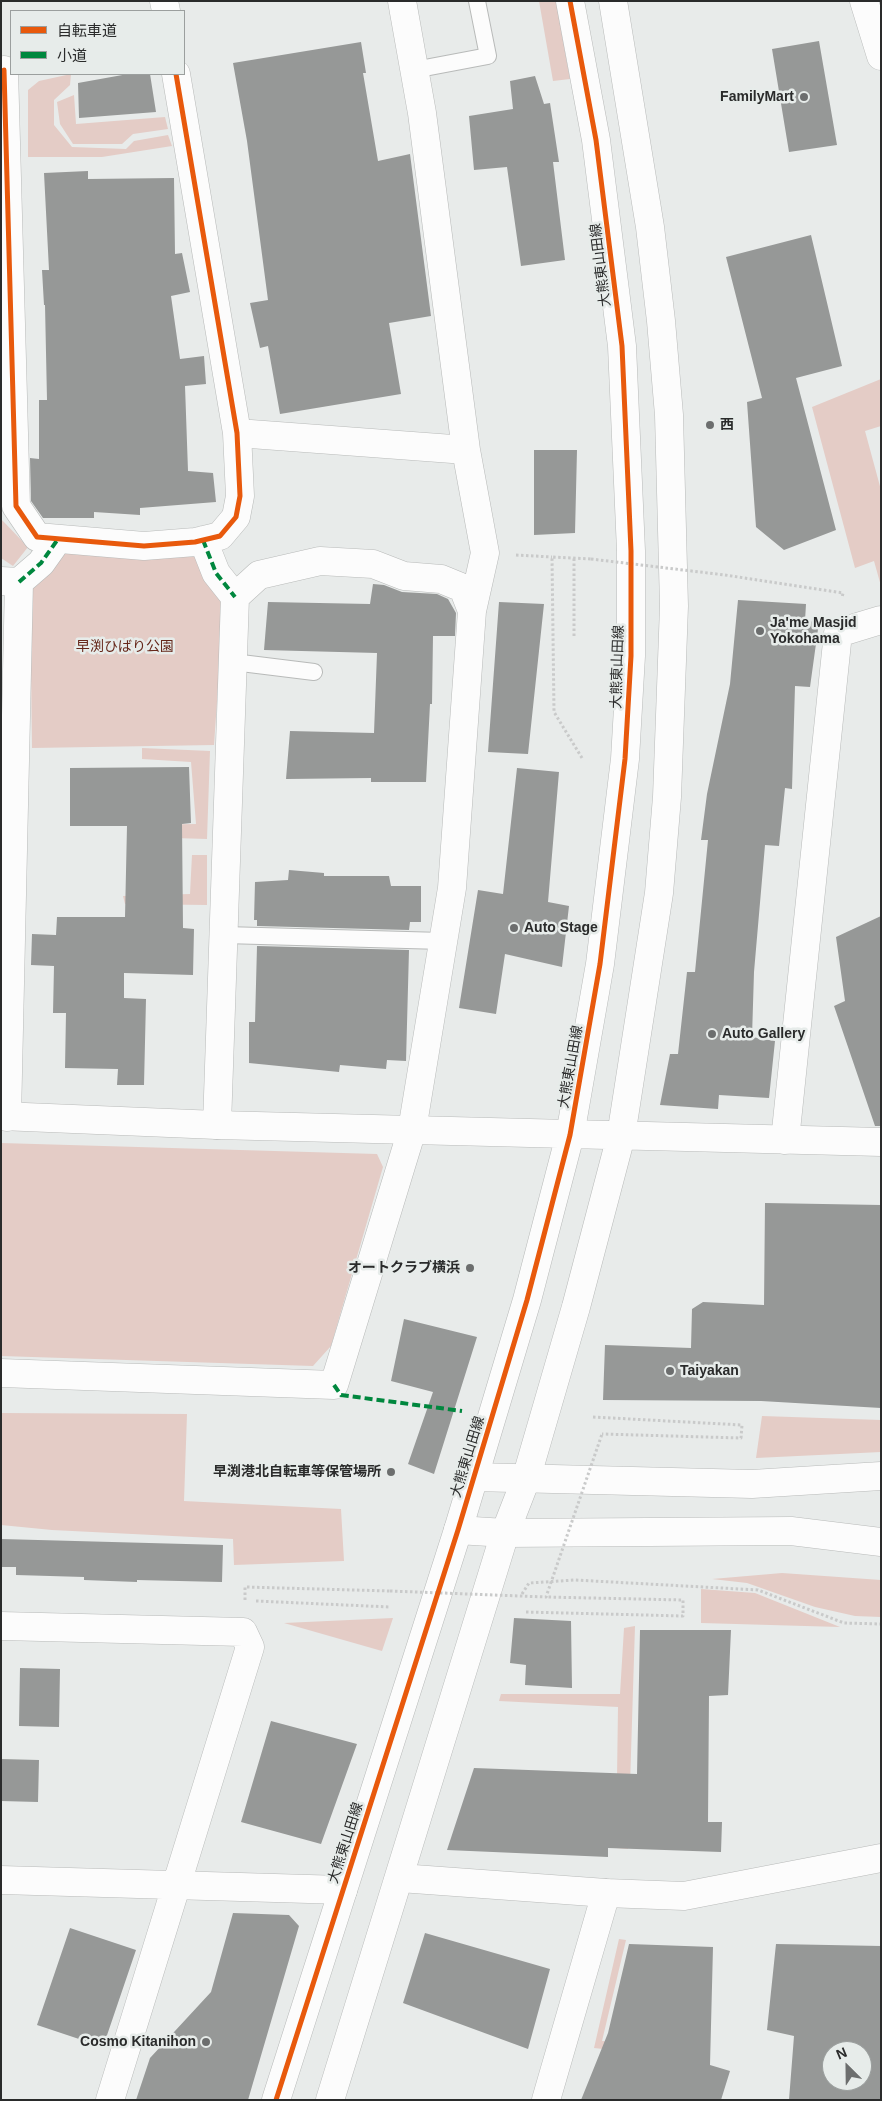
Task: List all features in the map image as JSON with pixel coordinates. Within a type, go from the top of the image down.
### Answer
[{"type":"main road","points":[[1,1373],[334,1385],[412,1130],[452,888],[472,611],[485,553],[466,450],[414,70],[402,1]]},
{"type":"main road","name":"大熊東山田線","points":[[276,2100],[458,1530],[528,1300],[570,1135],[600,964],[625,759],[631,656],[628,448],[622,346],[596,140],[570,1]]},
{"type":"main road","points":[[330,2100],[505,1533],[526,1479],[576,1307],[620,1136],[659,893],[667,788],[674,587],[669,415],[662,320],[636,133],[613,1]]},
{"type":"main road","points":[[864,1],[881,56]]},
{"type":"main road","points":[[6,70],[16,506],[37,537],[144,546],[204,540],[220,536],[236,517],[240,496],[237,433],[176,75]]},
{"type":"main road","points":[[237,433],[466,450]]},
{"type":"main road","points":[[58,539],[41,563],[10,581],[4,1117],[218,1125],[881,1142]]},
{"type":"main road","points":[[204,540],[216,573],[235,597],[218,1125]]},
{"type":"main road","points":[[235,597],[259,574],[320,561],[373,564],[404,576],[441,580],[463,588],[472,611]]},
{"type":"main road","points":[[785,1140],[838,633],[881,620]]},
{"type":"main road","points":[[473,1477],[752,1484],[881,1476]]},
{"type":"main road","points":[[458,1530],[505,1533],[791,1531],[881,1542]]},
{"type":"main road","points":[[1,1626],[243,1632],[250,1647],[110,2100]]},
{"type":"main road","points":[[400,1878],[606,1893],[684,1896],[881,1858]]},
{"type":"main road","points":[[1,1880],[178,1883],[343,1890]]},
{"type":"main road","points":[[546,2100],[606,1893]]},
{"type":"lane","points":[[414,70],[488,56],[477,1]]},
{"type":"lane","points":[[233,662],[314,672]]},
{"type":"lane","points":[[224,935],[443,941]]},
{"type":"path","points":[[582,758],[554,712],[552,557],[591,559],[725,575],[843,593],[838,633]]},
{"type":"path","points":[[574,558],[574,636]]},
{"type":"path","points":[[546,1597],[602,1434],[742,1438],[742,1424],[593,1418]]},
{"type":"path","points":[[515,1605],[529,1583],[575,1580],[758,1590],[844,1623],[881,1624]]},
{"type":"path","points":[[390,1607],[245,1600],[246,1587],[683,1600],[682,1616],[526,1612]]},
{"type":"green space","points":[[539,1],[556,1],[570,79],[553,81]]},
{"type":"green space","points":[[71,75],[70,85],[54,100],[54,125],[72,147],[126,149],[134,141],[168,135],[172,146],[102,157],[28,157],[28,90],[39,81]]},
{"type":"green space","points":[[74,95],[76,124],[165,117],[168,129],[133,134],[122,144],[73,144],[60,124],[57,102]]},
{"type":"green space","points":[[881,379],[881,426],[865,431],[881,490],[881,586],[874,561],[855,568],[812,407]]},
{"type":"green space","points":[[1,519],[28,547],[13,566],[1,558]]},
{"type":"green space","name":"早渕ひばり公園","points":[[62,550],[193,552],[224,601],[214,745],[32,748],[30,587]]},
{"type":"green space","points":[[142,748],[210,751],[207,839],[141,837],[141,825],[196,824],[191,762],[142,759]]},
{"type":"green space","points":[[192,855],[207,855],[207,905],[125,904],[123,896],[190,894]]},
{"type":"green space","points":[[1,1143],[377,1154],[383,1167],[331,1346],[313,1366],[1,1356]]},
{"type":"green space","points":[[1,1413],[187,1414],[184,1501],[341,1509],[344,1561],[234,1565],[233,1539],[52,1530],[1,1525]]},
{"type":"green space","points":[[762,1416],[881,1420],[881,1452],[756,1458]]},
{"type":"green space","points":[[782,1573],[881,1580],[881,1617],[855,1616],[815,1607],[747,1583],[712,1579]]},
{"type":"green space","points":[[701,1589],[755,1593],[840,1627],[701,1623]]},
{"type":"green space","points":[[393,1618],[382,1651],[284,1623]]},
{"type":"green space","points":[[635,1626],[628,1849],[616,1848],[618,1707],[499,1701],[501,1694],[620,1694],[624,1628]]},
{"type":"green space","points":[[619,1939],[626,1940],[602,2041],[709,2049],[648,2054],[594,2048]]},
{"type":"building","name":"FamilyMart","points":[[819,41],[837,145],[789,152],[772,49]]},
{"type":"building","points":[[361,42],[366,73],[363,73],[378,161],[410,154],[431,316],[389,323],[401,394],[280,414],[268,346],[260,348],[250,303],[268,300],[247,141],[233,63]]},
{"type":"building","points":[[122,75],[150,75],[156,112],[79,118],[78,83]]},
{"type":"building","points":[[535,76],[544,104],[550,103],[559,162],[553,162],[565,260],[521,266],[507,167],[474,170],[469,116],[513,109],[510,81]]},
{"type":"building","points":[[88,171],[88,179],[174,178],[175,254],[182,253],[190,292],[171,296],[180,359],[204,356],[206,384],[185,386],[188,471],[213,473],[216,502],[140,508],[140,515],[94,512],[94,518],[43,518],[31,501],[30,458],[39,459],[39,400],[47,400],[45,305],[42,270],[49,270],[44,173]]},
{"type":"building","points":[[811,235],[842,366],[796,378],[836,530],[784,550],[756,527],[747,402],[762,398],[726,257]]},
{"type":"building","points":[[534,450],[577,450],[575,533],[534,535]]},
{"type":"building","points":[[373,584],[384,585],[402,592],[437,594],[448,599],[456,613],[455,636],[433,636],[432,704],[430,704],[426,782],[371,782],[371,778],[286,779],[290,731],[374,733],[377,653],[264,650],[268,602],[370,604]]},
{"type":"building","points":[[738,600],[806,604],[805,621],[819,622],[810,687],[795,686],[792,789],[785,788],[779,846],[765,845],[754,972],[752,1037],[775,1041],[769,1098],[719,1095],[718,1109],[660,1105],[670,1054],[678,1054],[687,972],[695,972],[708,840],[701,840],[707,794],[730,684]]},
{"type":"building","points":[[499,602],[544,604],[528,754],[488,752]]},
{"type":"building","points":[[189,767],[191,823],[182,824],[183,928],[194,929],[193,975],[124,973],[124,998],[146,999],[144,1085],[117,1085],[118,1069],[65,1068],[66,1013],[53,1013],[54,966],[31,965],[32,934],[56,935],[57,917],[125,917],[127,826],[70,826],[70,768]]},
{"type":"building","points":[[517,768],[559,772],[548,902],[569,906],[562,967],[505,954],[496,1014],[459,1008],[478,890],[503,894]]},
{"type":"building","points":[[289,870],[324,873],[324,876],[389,876],[391,886],[421,886],[421,922],[410,922],[409,930],[257,926],[257,920],[254,920],[255,882],[288,880]]},
{"type":"building","points":[[881,916],[881,1126],[875,1126],[834,1006],[845,1001],[836,937]]},
{"type":"building","points":[[257,946],[409,950],[406,1061],[387,1060],[386,1069],[340,1065],[339,1072],[249,1063],[249,1022],[255,1022]]},
{"type":"building","points":[[765,1203],[881,1205],[881,1408],[761,1401],[603,1400],[605,1345],[691,1348],[692,1309],[703,1302],[764,1305]]},
{"type":"building","points":[[404,1319],[477,1337],[434,1474],[408,1464],[433,1392],[391,1381]]},
{"type":"building","points":[[1,1539],[223,1545],[222,1582],[137,1580],[137,1582],[84,1580],[84,1577],[16,1575],[16,1567],[1,1567]]},
{"type":"building","points":[[514,1618],[571,1621],[572,1688],[525,1685],[526,1665],[510,1663]]},
{"type":"building","points":[[640,1630],[731,1630],[728,1695],[709,1696],[708,1822],[722,1822],[721,1852],[608,1848],[608,1857],[447,1850],[474,1768],[637,1774]]},
{"type":"building","points":[[20,1668],[60,1669],[59,1727],[19,1726]]},
{"type":"building","points":[[271,1721],[357,1744],[321,1844],[241,1822]]},
{"type":"building","points":[[1,1759],[39,1760],[38,1802],[1,1801]]},
{"type":"building","points":[[233,1913],[289,1915],[299,1926],[248,2100],[136,2100],[150,2058],[211,1992]]},
{"type":"building","points":[[70,1928],[136,1950],[103,2047],[37,2025]]},
{"type":"building","points":[[425,1933],[550,1969],[528,2049],[403,2003]]},
{"type":"building","points":[[629,1944],[713,1947],[710,2065],[730,2071],[721,2100],[581,2100],[608,2033]]},
{"type":"building","points":[[776,1944],[881,1946],[881,2100],[789,2100],[794,2036],[767,2030]]},
{"type":"marked path","points":[[19,582],[41,563],[58,539]]},
{"type":"marked path","points":[[203,540],[216,573],[235,597]]},
{"type":"marked path","points":[[334,1385],[341,1395],[462,1411]]},
{"type":"cycle path","points":[[276,2100],[458,1530],[527,1300],[570,1135],[600,964],[625,759],[631,656],[631,551],[622,346],[596,140],[570,1]]},
{"type":"cycle path","points":[[4,70],[16,506],[37,537],[144,546],[195,542],[220,536],[236,517],[240,496],[237,433],[176,75]]},
{"type":"place","name":"FamilyMart","points":[[804,97]]},
{"type":"place","name":"西","points":[[710,425]]},
{"type":"place","name":"Ja'me Masjid Yokohama","points":[[760,631]]},
{"type":"place","name":"Auto Stage","points":[[514,928]]},
{"type":"place","name":"Auto Gallery","points":[[712,1034]]},
{"type":"place","name":"オートクラブ横浜","points":[[470,1268]]},
{"type":"place","name":"Taiyakan","points":[[670,1371]]},
{"type":"place","name":"早渕港北自転車等保管場所","points":[[391,1472]]},
{"type":"place","name":"Cosmo Kitanihon","points":[[206,2042]]}]
